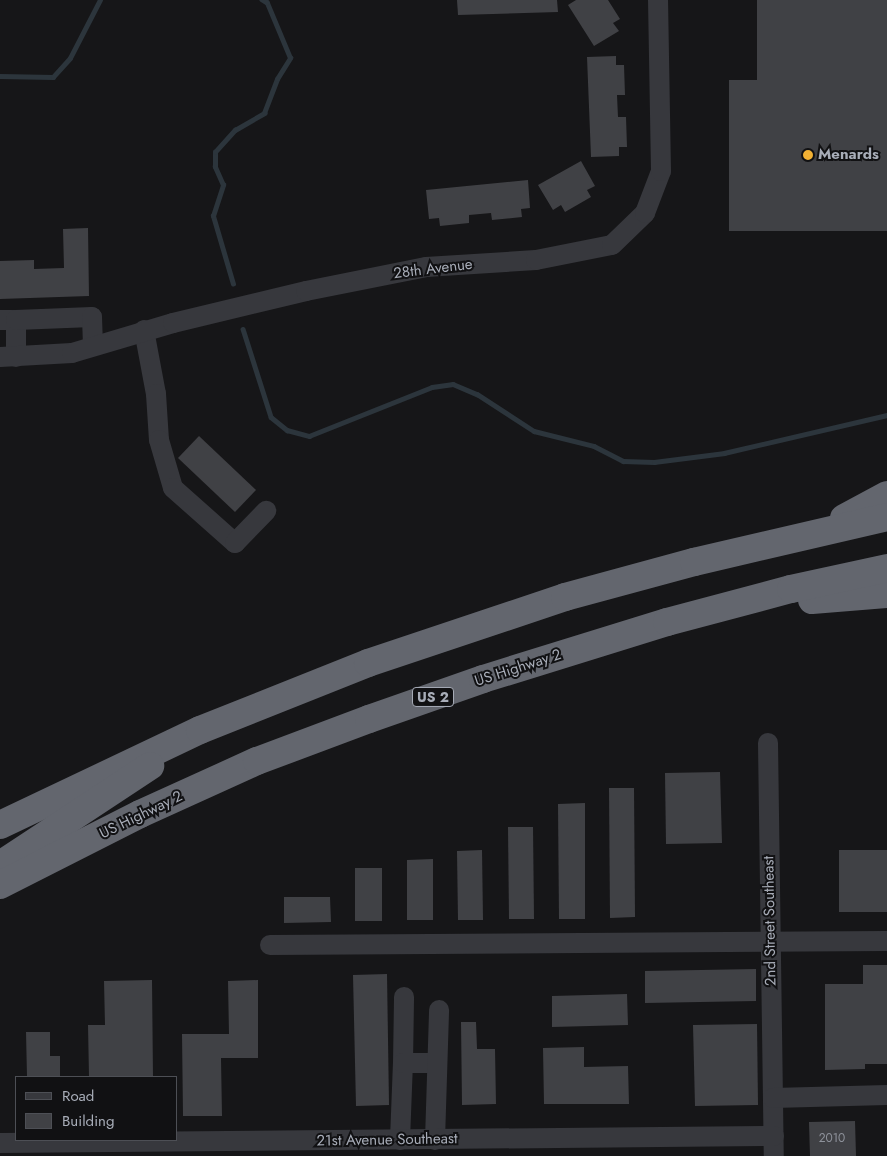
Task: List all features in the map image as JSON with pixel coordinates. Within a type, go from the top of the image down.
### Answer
[{"type":"highway","points":[[816,534],[887,495]]},
{"type":"highway","points":[[0,825],[200,730],[368,662],[565,597],[694,562],[887,517]]},
{"type":"highway","name":"US Highway 2","points":[[0,885],[140,814],[257,761],[483,679],[667,622],[887,568]]},
{"type":"highway","points":[[667,622],[829,597],[887,594]]},
{"type":"highway","points":[[0,865],[77,817],[200,730]]},
{"type":"street","name":"28th Avenue","points":[[8,357],[72,353],[144,330],[306,291],[426,267],[536,260],[612,245],[645,213],[661,171],[658,0]]},
{"type":"street","points":[[8,357],[8,320],[92,317],[93,346]]},
{"type":"street","points":[[144,330],[156,394],[159,440],[173,488],[235,543],[266,511]]},
{"type":"street","name":"2nd Street Southeast","points":[[768,744],[769,942],[774,1146]]},
{"type":"street","points":[[270,945],[887,941]]},
{"type":"street","points":[[400,1140],[404,997]]},
{"type":"street","points":[[435,1140],[438,1010]]},
{"type":"street","points":[[403,1063],[437,1063]]},
{"type":"street","points":[[773,1098],[887,1095]]},
{"type":"street","name":"21st Avenue Southeast","points":[[0,1143],[144,1149],[274,1148],[400,1140],[774,1146]]},
{"type":"building","points":[[457,0],[557,0],[558,12],[458,15]]},
{"type":"building","points":[[576,0],[608,0],[620,19],[613,23],[619,31],[594,46],[568,5]]},
{"type":"building","name":"Menards","points":[[757,0],[887,0],[887,231],[729,231],[729,80],[757,80]]},
{"type":"building","points":[[616,56],[616,65],[624,65],[625,95],[617,95],[618,117],[626,117],[627,147],[619,147],[619,156],[591,157],[587,57]]},
{"type":"building","points":[[581,161],[595,186],[587,190],[591,197],[565,212],[561,205],[553,210],[538,185]]},
{"type":"building","points":[[528,180],[530,208],[521,209],[522,217],[492,220],[491,213],[469,215],[469,223],[440,226],[439,218],[429,219],[426,190]]},
{"type":"building","points":[[88,228],[89,296],[0,299],[0,261],[34,260],[34,269],[64,268],[63,229]]},
{"type":"building","points":[[199,436],[256,490],[235,512],[178,458]]},
{"type":"building","points":[[720,772],[722,843],[666,844],[665,773]]},
{"type":"building","points":[[609,788],[634,788],[635,917],[610,918]]},
{"type":"building","points":[[585,803],[585,919],[559,919],[558,804]]},
{"type":"building","points":[[508,827],[533,827],[534,919],[509,919]]},
{"type":"building","points":[[482,850],[483,920],[458,920],[457,851]]},
{"type":"building","points":[[839,850],[887,850],[887,912],[839,912]]},
{"type":"building","points":[[433,859],[433,920],[407,920],[407,860]]},
{"type":"building","points":[[355,868],[382,868],[382,921],[355,921]]},
{"type":"building","points":[[284,897],[330,897],[331,922],[284,923]]},
{"type":"building","points":[[863,965],[887,965],[887,1064],[865,1064],[865,1069],[825,1070],[825,984],[863,984]]},
{"type":"building","points":[[756,969],[756,1001],[645,1003],[645,971]]},
{"type":"building","points":[[387,974],[389,1105],[356,1106],[353,975]]},
{"type":"building","points":[[152,980],[153,1076],[89,1076],[88,1025],[105,1025],[104,981]]},
{"type":"building","points":[[258,980],[258,1058],[221,1058],[222,1116],[183,1116],[182,1034],[229,1034],[228,981]]},
{"type":"building","points":[[627,994],[628,1025],[552,1027],[552,996]]},
{"type":"building","points":[[461,1022],[476,1022],[477,1049],[495,1049],[496,1104],[462,1105]]},
{"type":"building","points":[[757,1024],[758,1105],[695,1106],[693,1025]]},
{"type":"building","points":[[26,1032],[50,1032],[50,1056],[60,1056],[60,1076],[27,1076]]},
{"type":"building","points":[[584,1047],[584,1067],[628,1066],[629,1104],[544,1104],[543,1048]]},
{"type":"building","points":[[855,1121],[856,1156],[810,1156],[809,1122]]},
{"type":"waterway","points":[[0,76],[53,77],[70,58],[100,0]]},
{"type":"waterway","points":[[233,284],[213,216],[223,185],[215,167],[215,152],[235,130],[264,113],[277,79],[290,58],[267,3],[262,0]]},
{"type":"waterway","points":[[243,329],[271,417],[287,430],[309,436],[432,387],[453,384],[477,394],[534,431],[594,446],[623,461],[654,462],[724,453],[887,415]]},
{"type":"place","name":"Menards","points":[[808,155]]}]
